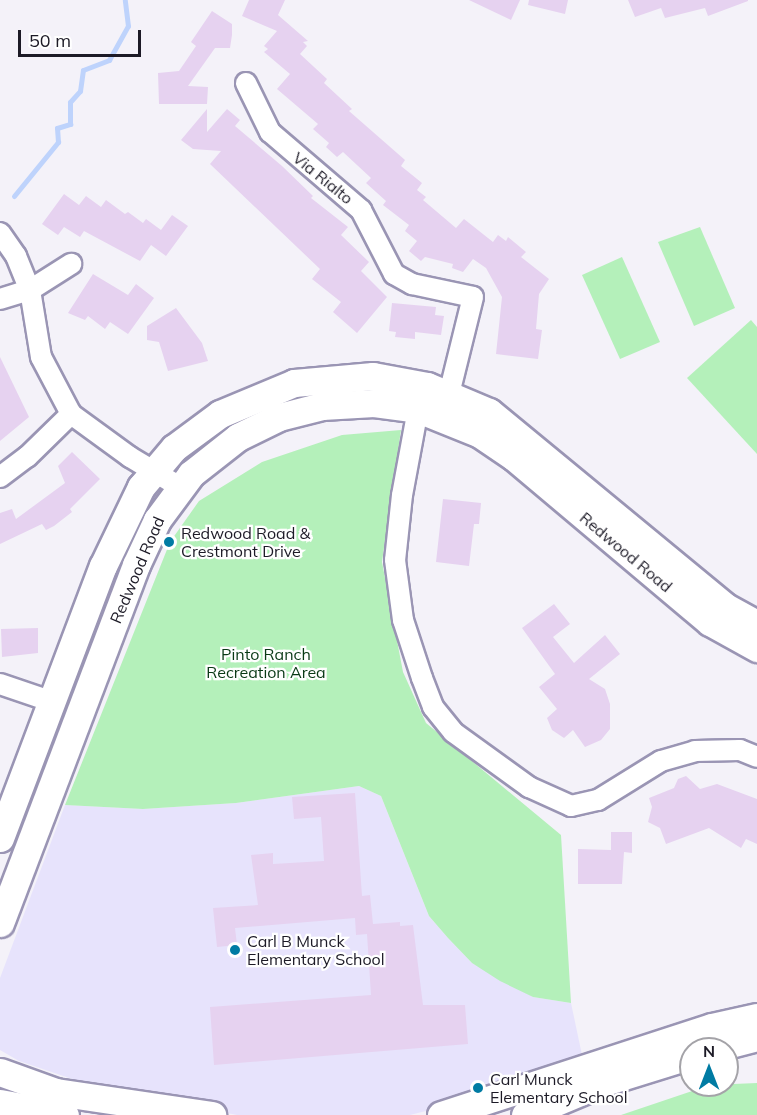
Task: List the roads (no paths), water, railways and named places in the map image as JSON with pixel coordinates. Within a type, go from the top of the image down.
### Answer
[{"type":"main road","name":"Redwood Road","points":[[0,838],[122,522],[141,487],[174,448],[220,414],[294,383],[373,376],[449,394],[489,412],[530,442],[724,606],[757,624]]},
{"type":"main road","name":"Redwood Road","points":[[0,923],[136,565],[157,520],[180,487],[219,450],[279,417],[346,403],[418,409],[480,434],[514,457],[710,622],[757,648]]},
{"type":"main road","points":[[441,1115],[712,1027],[757,1017]]},
{"type":"main road","points":[[739,1042],[757,1037]]},
{"type":"main road","points":[[525,1115],[604,1082],[679,1059]]},
{"type":"main road","points":[[0,1072],[56,1092],[212,1115]]},
{"type":"main road","points":[[2,1102],[65,1115]]},
{"type":"street","name":"Via Rialto","points":[[246,83],[270,132],[362,210],[394,274],[412,284],[473,297],[449,394]]},
{"type":"street","points":[[0,232],[16,256],[30,290],[41,357],[54,388],[71,414],[180,487]]},
{"type":"street","points":[[0,299],[30,290],[71,264]]},
{"type":"street","points":[[418,409],[402,495],[395,560],[403,620],[422,678],[433,707],[453,732],[529,787],[571,806],[598,800],[661,761],[695,751],[740,750],[757,757]]},
{"type":"street","points":[[0,477],[27,457],[71,414]]},
{"type":"street","points":[[0,684],[53,702]]},
{"type":"waterway","points":[[14,196],[58,142],[57,128],[70,124],[70,102],[80,91],[83,70],[109,60],[128,26],[125,0]]},
{"type":"place","name":"Redwood Road & Crestmont Drive","points":[[169,542]]},
{"type":"place","name":"Carl B Munck Elementary School","points":[[235,950]]},
{"type":"place","name":"Carl Munck Elementary School","points":[[478,1088]]},
{"type":"park label","name":"Pinto Ranch Recreation Area","points":[[266,663]]}]
